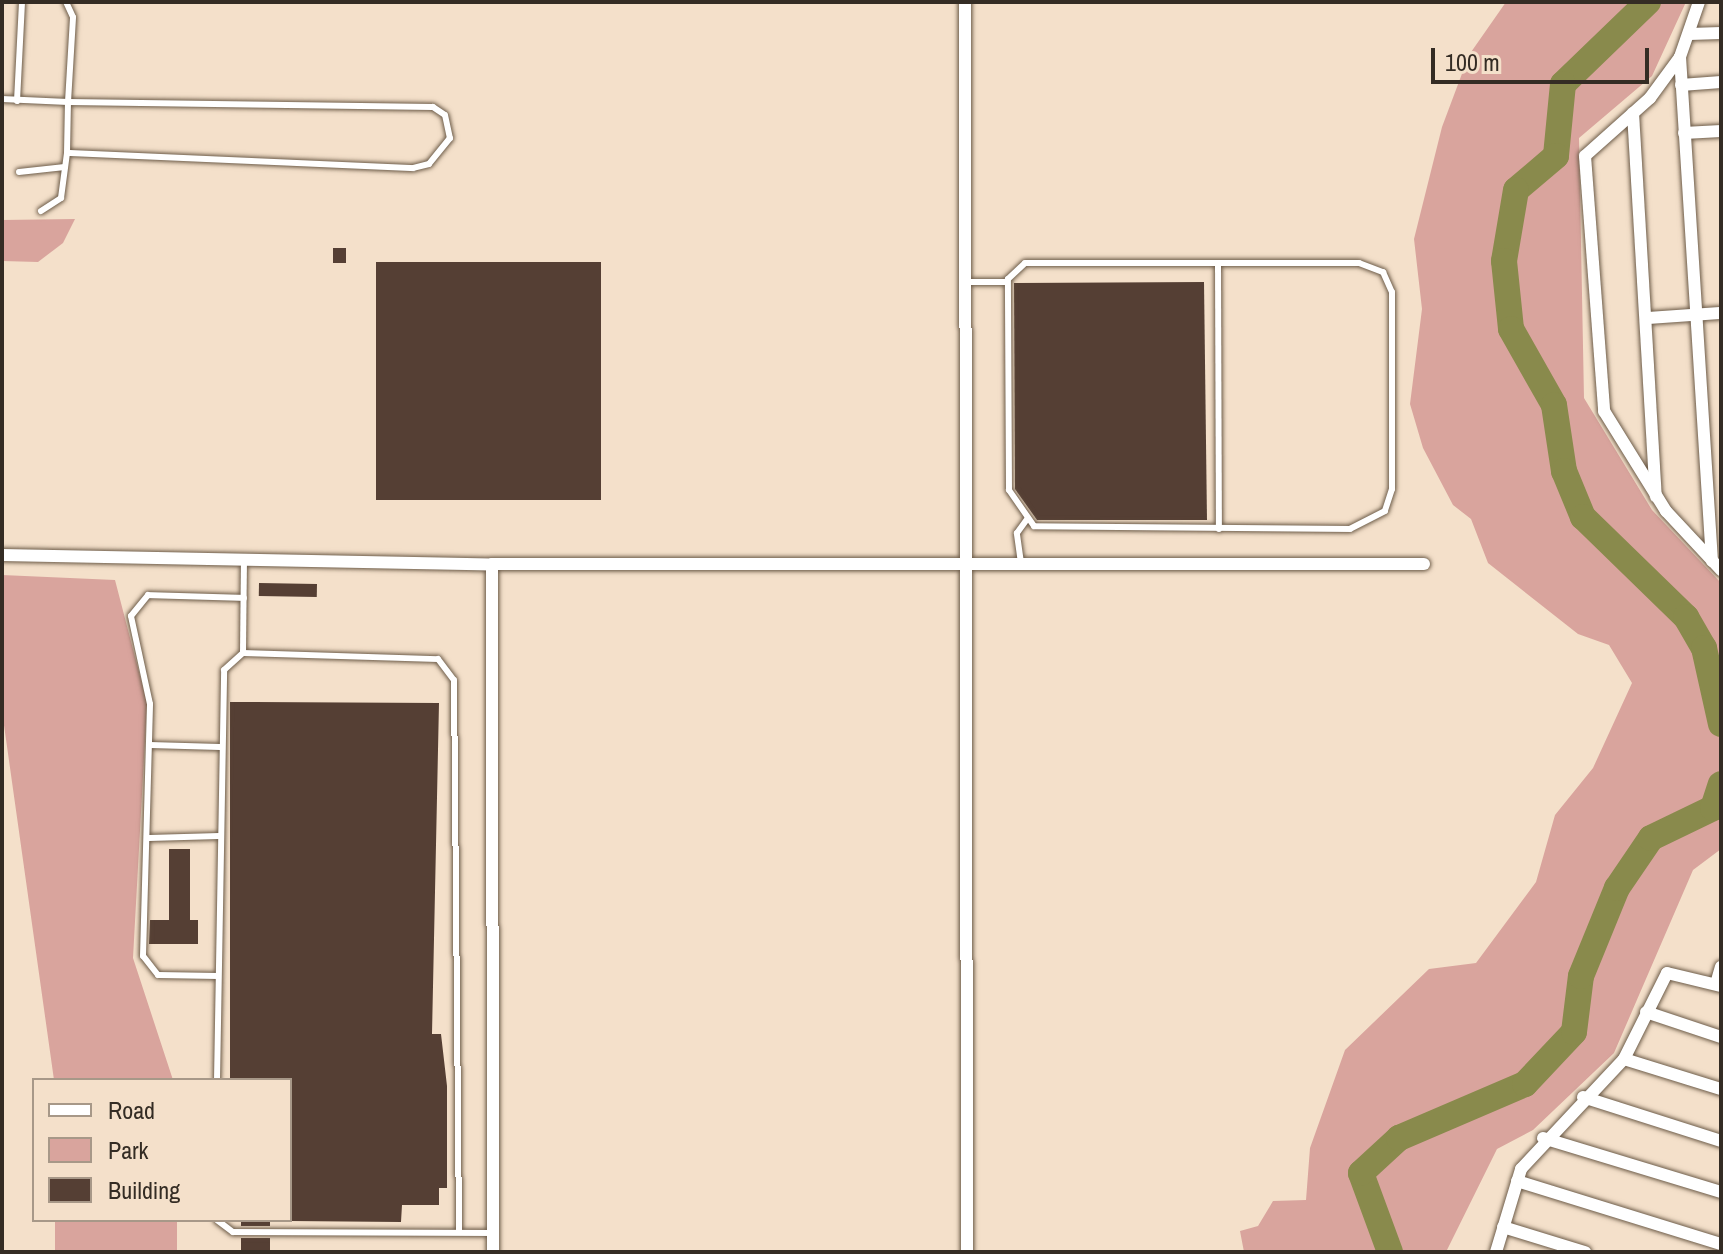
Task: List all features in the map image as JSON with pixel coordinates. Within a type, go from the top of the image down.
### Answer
[{"type":"street","points":[[965,2],[967,1252]]},
{"type":"street","points":[[1699,2],[1680,57],[1633,113],[1585,156],[1604,411],[1656,496],[1717,565]]},
{"type":"street","points":[[1689,34],[1721,33]]},
{"type":"street","points":[[1680,57],[1696,315],[1717,565]]},
{"type":"street","points":[[1681,85],[1721,82]]},
{"type":"street","points":[[1633,113],[1656,496]]},
{"type":"street","points":[[1684,133],[1721,131]]},
{"type":"street","points":[[1647,318],[1721,313]]},
{"type":"street","points":[[2,555],[492,564],[1424,564]]},
{"type":"street","points":[[492,564],[493,1252]]},
{"type":"street","points":[[1496,1252],[1517,1181],[1543,1138],[1624,1059],[1667,973],[1718,985],[1721,967]]},
{"type":"street","points":[[1646,1012],[1721,1037]]},
{"type":"street","points":[[1624,1059],[1721,1089]]},
{"type":"street","points":[[1583,1097],[1721,1141]]},
{"type":"street","points":[[1543,1138],[1721,1192]]},
{"type":"street","points":[[1517,1181],[1721,1244]]},
{"type":"street","points":[[1503,1227],[1585,1252]]},
{"type":"lane","points":[[17,101],[22,2]]},
{"type":"lane","points":[[41,211],[61,198],[67,153],[73,17],[66,2]]},
{"type":"lane","points":[[2,99],[433,107],[451,126],[444,150],[413,168],[67,153]]},
{"type":"lane","points":[[19,172],[65,167]]},
{"type":"lane","points":[[1025,263],[1218,263],[1365,264],[1383,272],[1392,292],[1392,489],[1385,511],[1350,529],[1044,529],[1027,519],[1009,496],[1007,282],[1012,268],[1025,263]]},
{"type":"lane","points":[[1218,263],[1219,529]]},
{"type":"lane","points":[[966,282],[1007,282]]},
{"type":"lane","points":[[1021,563],[1017,533],[1027,519]]},
{"type":"lane","points":[[217,1078],[222,675],[243,653],[244,561]]},
{"type":"lane","points":[[218,976],[148,968],[143,950],[150,745],[134,603],[148,595],[244,598]]},
{"type":"lane","points":[[243,653],[429,656],[452,671],[459,1232]]},
{"type":"lane","points":[[150,745],[220,747]]},
{"type":"lane","points":[[149,838],[219,836]]},
{"type":"lane","points":[[220,1222],[233,1232],[493,1233]]},
{"type":"green space","points":[[1506,2],[1686,2],[1652,76],[1579,138],[1584,398],[1652,510],[1721,583],[1721,849],[1693,870],[1614,1053],[1533,1130],[1497,1149],[1446,1252],[1244,1252],[1240,1231],[1258,1226],[1273,1201],[1306,1200],[1310,1148],[1345,1050],[1429,969],[1476,963],[1536,882],[1555,815],[1593,768],[1632,683],[1609,645],[1578,634],[1488,563],[1471,519],[1453,505],[1423,448],[1410,404],[1422,309],[1414,239],[1442,127],[1469,55]]},
{"type":"green space","points":[[75,219],[63,243],[38,262],[2,261],[2,220]]},
{"type":"green space","points":[[2,575],[115,580],[147,703],[133,958],[172,1078],[54,1078],[2,711]]},
{"type":"green space","points":[[55,1222],[177,1222],[177,1252],[55,1252]]},
{"type":"building","points":[[333,248],[346,248],[346,263],[333,263]]},
{"type":"building","points":[[376,262],[601,262],[601,500],[376,500]]},
{"type":"building","points":[[1204,282],[1207,520],[1037,520],[1015,489],[1014,283]]},
{"type":"building","points":[[259,583],[317,584],[317,597],[259,596]]},
{"type":"building","points":[[230,702],[439,703],[432,1034],[441,1034],[447,1086],[447,1188],[439,1188],[439,1205],[402,1205],[401,1222],[292,1221],[292,1078],[230,1078]]},
{"type":"building","points":[[169,849],[190,849],[190,920],[198,920],[198,944],[149,944],[150,920],[169,920]]},
{"type":"building","points":[[241,1222],[270,1222],[270,1226],[241,1226]]},
{"type":"building","points":[[241,1238],[270,1238],[270,1252],[241,1252]]},
{"type":"waterway","points":[[1648,2],[1563,84],[1556,156],[1516,190],[1504,261],[1511,329],[1554,405],[1564,471],[1583,517],[1686,617],[1704,648],[1721,724]]},
{"type":"waterway","points":[[1390,1252],[1361,1173],[1399,1138],[1525,1084],[1574,1032],[1581,976],[1617,888],[1651,838],[1713,808],[1721,784]]}]
